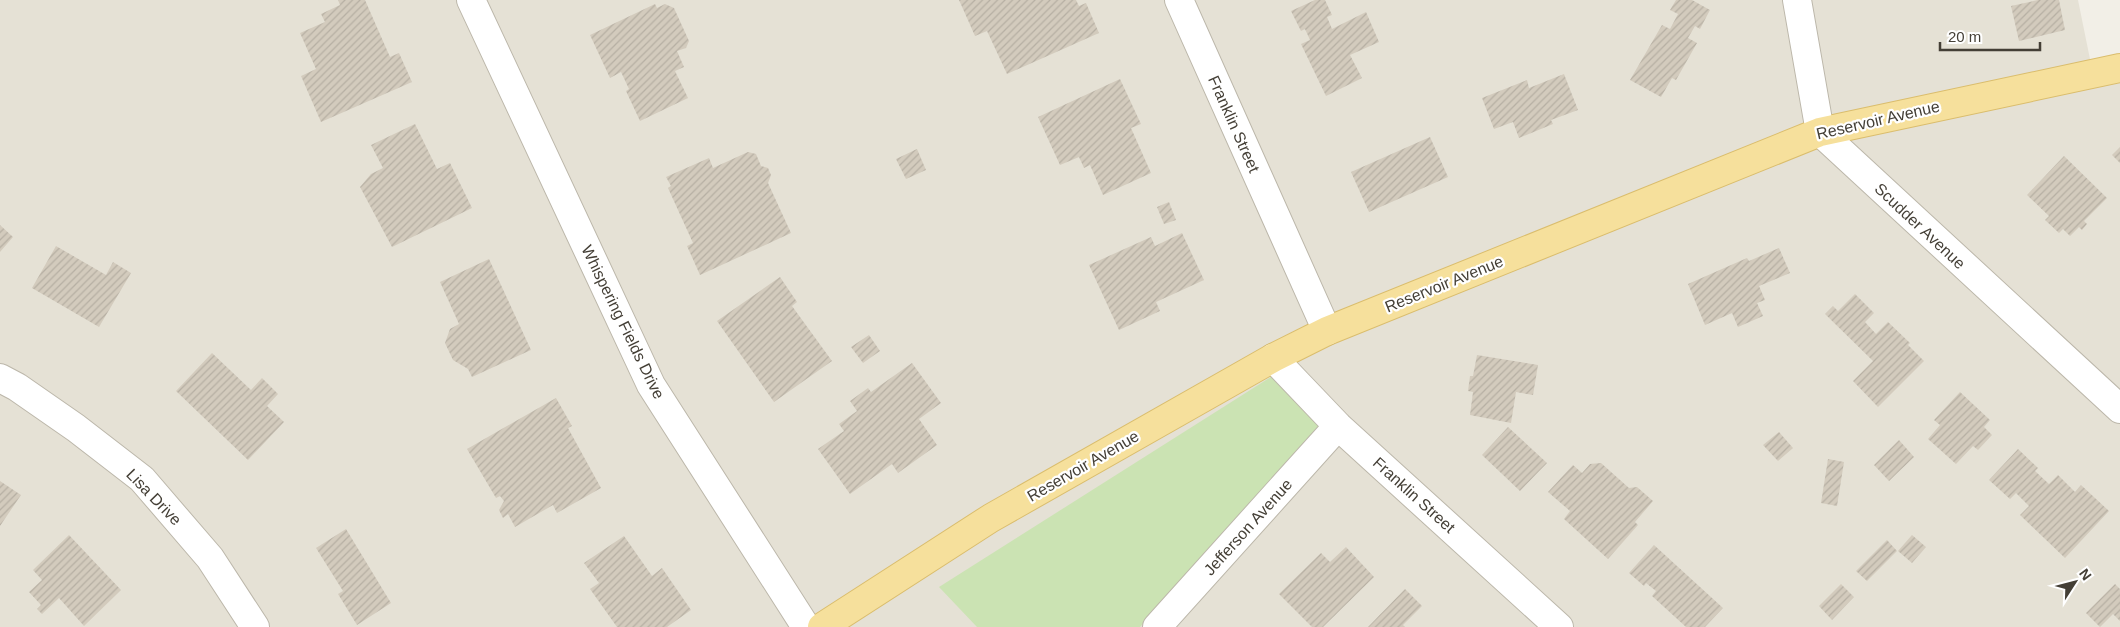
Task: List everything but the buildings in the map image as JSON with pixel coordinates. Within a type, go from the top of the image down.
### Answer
[{"type":"main road","name":"Reservoir Avenue","points":[[822,627],[991,518],[1273,358],[1327,331],[1820,132],[2120,68]]},
{"type":"street","name":"Whispering Fields Drive","points":[[472,0],[651,385],[806,627]]},
{"type":"street","name":"Franklin Street","points":[[1179,0],[1327,331]]},
{"type":"street","points":[[1797,0],[1820,132]]},
{"type":"street","name":"Scudder Avenue","points":[[1820,132],[2120,409]]},
{"type":"street","name":"Franklin Street","points":[[1273,358],[1338,426],[1559,627]]},
{"type":"street","name":"Lisa Drive","points":[[0,378],[17,387],[76,428],[142,480],[210,558],[255,627]]},
{"type":"street","name":"Jefferson Avenue","points":[[1157,627],[1338,426]]},
{"type":"shaded area","points":[[0,0],[2078,0],[2092,69],[2120,64],[2120,627],[0,627]]},
{"type":"green space","points":[[1274,375],[1323,423],[1140,627],[977,627],[939,587]]}]
